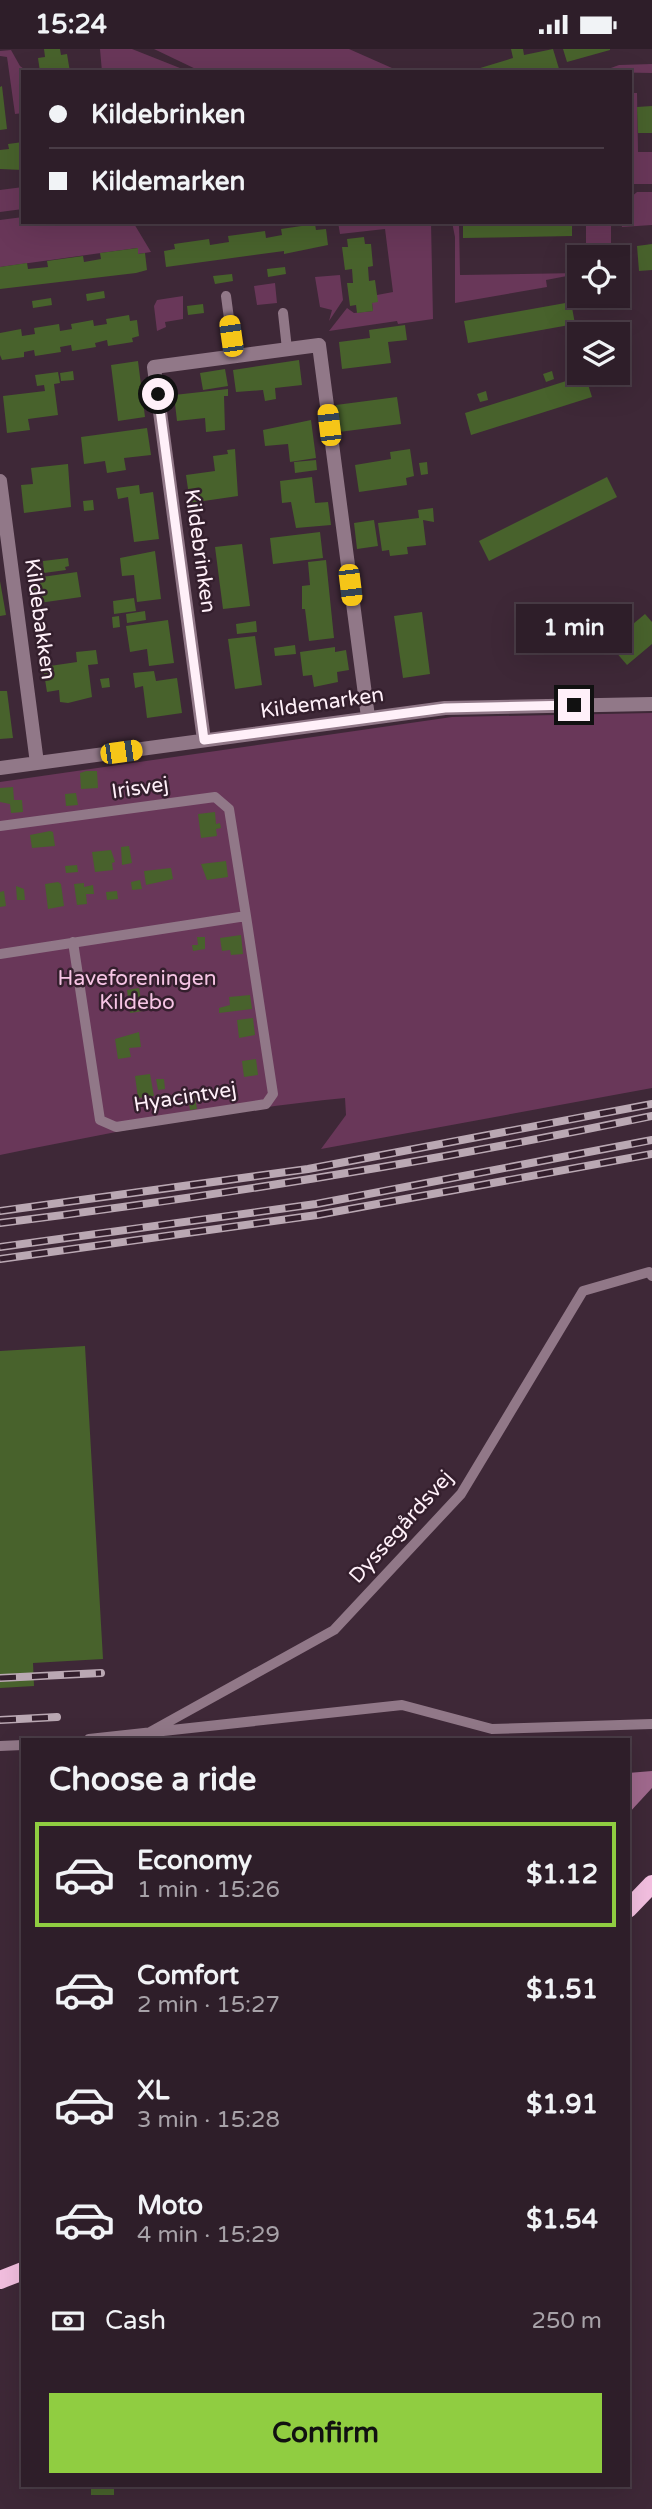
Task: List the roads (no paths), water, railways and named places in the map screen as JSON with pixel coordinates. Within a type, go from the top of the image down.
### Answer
[{"type":"main road","points":[[630,1907],[652,1884]]},
{"type":"main road","points":[[0,2280],[21,2272]]},
{"type":"street","points":[[234,356],[319,345],[368,717]]},
{"type":"street","name":"Kildebrinken","points":[[204,740],[154,367],[234,356]]},
{"type":"street","name":"Kildebakken","points":[[0,481],[37,763]]},
{"type":"street","name":"Kildemarken","points":[[0,768],[445,708],[652,704]]},
{"type":"lane","points":[[226,296],[234,356]]},
{"type":"lane","points":[[283,313],[288,349]]},
{"type":"lane","name":"Irisvej","points":[[0,826],[215,797],[229,809],[237,860]]},
{"type":"lane","name":"Hyacintvej","points":[[72,942],[100,1120],[116,1127],[266,1104],[273,1094],[237,860]]},
{"type":"lane","points":[[0,954],[246,916]]},
{"type":"lane","name":"Dyssegårdsvej","points":[[150,1732],[334,1630],[461,1494],[583,1291],[649,1272],[652,1276]]},
{"type":"lane","name":"Dyssegårdsvej","points":[[98,1738],[402,1706],[492,1729],[652,1724]]},
{"type":"lane","points":[[0,1746],[21,1745]]},
{"type":"railway","points":[[0,1211],[308,1169],[652,1104]]},
{"type":"railway","points":[[0,1223],[327,1176],[652,1116]]},
{"type":"railway","points":[[0,1247],[316,1204],[652,1140]]},
{"type":"railway","points":[[0,1259],[317,1215],[652,1154]]},
{"type":"railway","points":[[0,1678],[101,1673]]},
{"type":"railway","points":[[0,1720],[57,1717]]},
{"type":"park label","name":"Haveforeningen Kildebo","points":[[137,990]]}]
